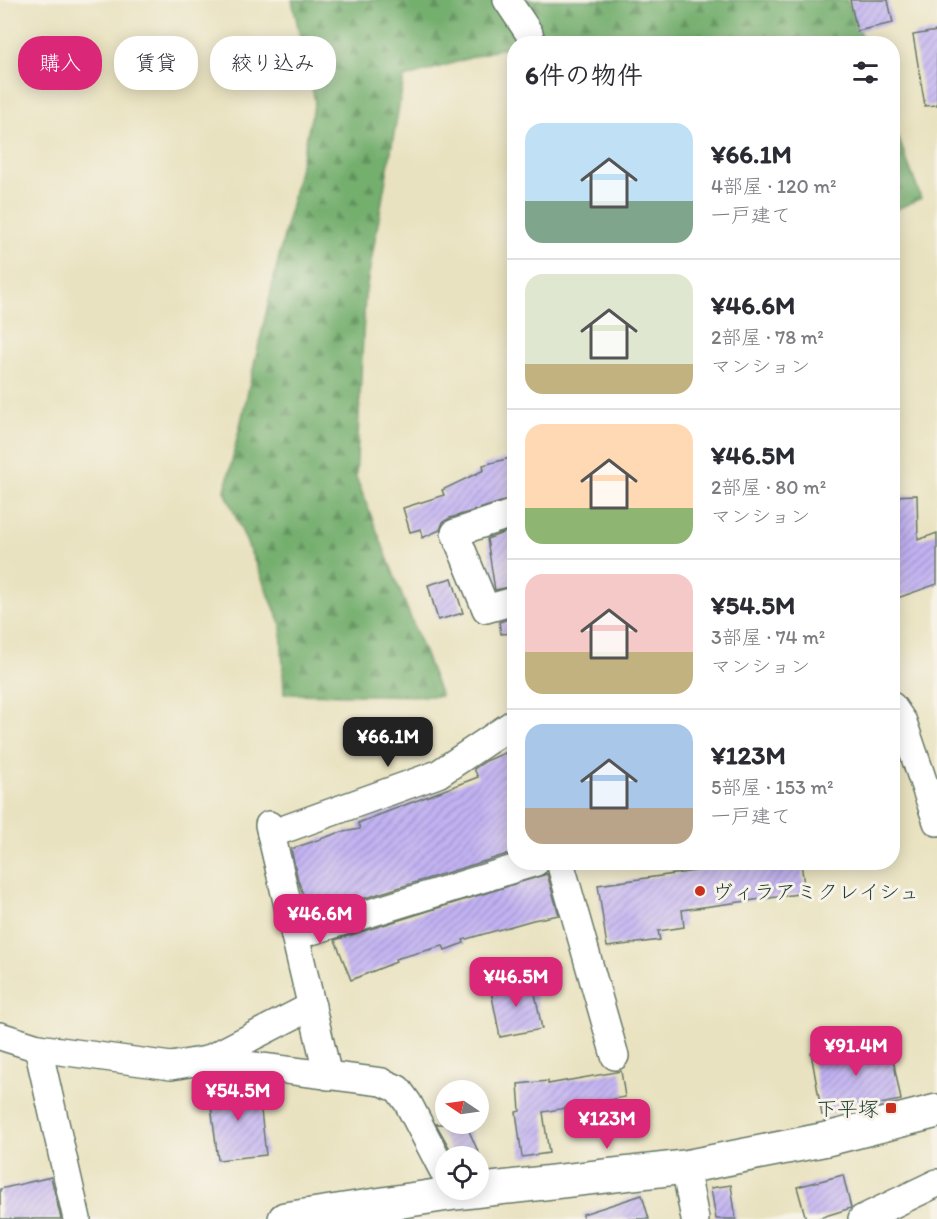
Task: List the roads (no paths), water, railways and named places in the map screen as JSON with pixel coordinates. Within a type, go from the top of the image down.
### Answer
[{"type":"street","points":[[507,0],[530,36]]},
{"type":"street","points":[[507,515],[455,533],[486,609],[507,603]]},
{"type":"street","points":[[900,717],[937,822]]},
{"type":"street","points":[[328,1076],[270,829],[438,774],[507,728]]},
{"type":"street","points":[[295,936],[510,870]]},
{"type":"street","points":[[562,870],[615,1056]]},
{"type":"street","points":[[207,1060],[312,1006]]},
{"type":"street","points":[[0,1036],[38,1048],[171,1066],[207,1060],[382,1082],[398,1089],[408,1103],[435,1155]]},
{"type":"street","points":[[38,1048],[77,1219]]},
{"type":"street","points":[[489,1183],[685,1167],[827,1140],[937,1111]]},
{"type":"street","points":[[685,1167],[695,1219]]},
{"type":"street","points":[[862,1219],[937,1183]]},
{"type":"street","points":[[298,1217],[435,1189]]},
{"type":"place","name":"ヴィラアミクレイシュ","points":[[700,891]]},
{"type":"place","name":"下平塚","points":[[891,1108]]}]
